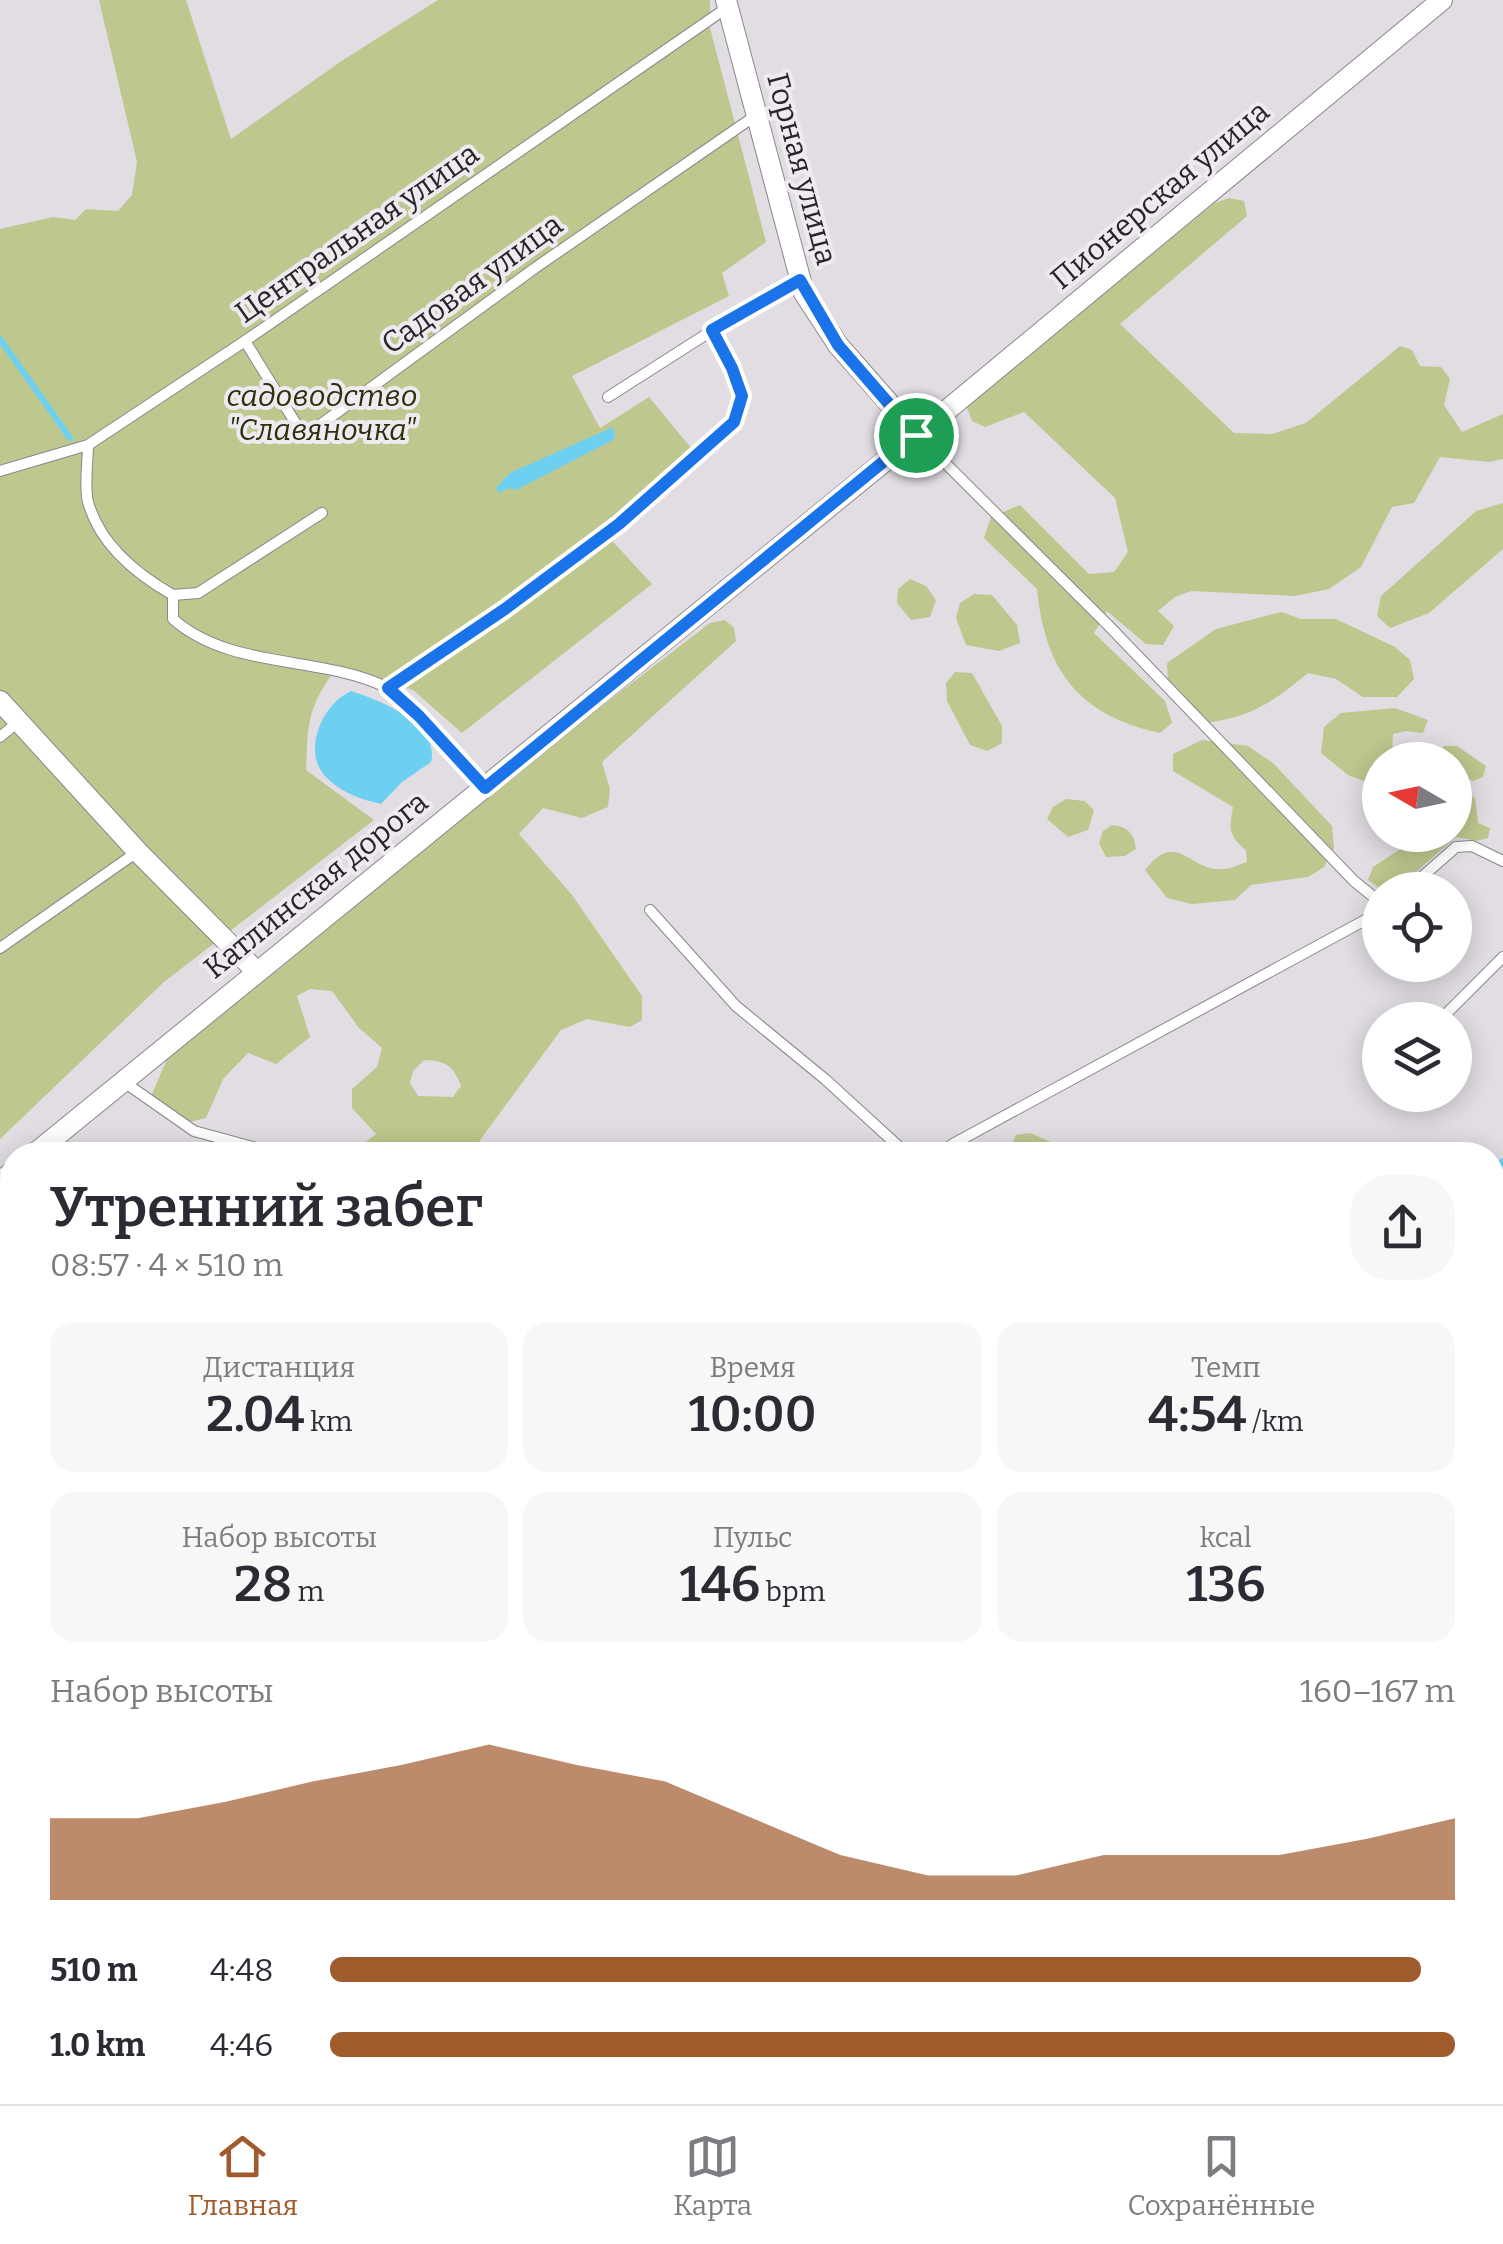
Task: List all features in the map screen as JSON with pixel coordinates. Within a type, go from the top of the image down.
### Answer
[{"type":"street","name":"Пионерская улица","points":[[916,435],[1442,0]]},
{"type":"street","name":"Горная улица","points":[[727,3],[800,280],[838,345],[916,435]]},
{"type":"street","name":"Катлинская дорога","points":[[50,1142],[916,435]]},
{"type":"street","points":[[0,702],[138,852],[256,971]]},
{"type":"lane","name":"Центральная улица","points":[[0,471],[88,445],[245,341],[727,3]]},
{"type":"lane","name":"Садовая улица","points":[[245,341],[298,427],[313,430],[535,268],[756,116]]},
{"type":"lane","points":[[608,396],[800,280]]},
{"type":"lane","points":[[388,688],[505,609],[619,524],[734,422],[742,396],[712,330]]},
{"type":"lane","points":[[916,435],[1108,625],[1362,887]]},
{"type":"lane","points":[[88,445],[87,499],[101,534],[139,576],[173,596],[198,593],[322,514]]},
{"type":"lane","points":[[173,596],[173,619],[192,635],[256,656],[321,667],[388,688],[485,788]]},
{"type":"lane","points":[[0,737],[18,722]]},
{"type":"lane","points":[[1427,872],[1456,846],[1472,846],[1503,861]]},
{"type":"lane","points":[[0,948],[138,852]]},
{"type":"lane","points":[[650,910],[736,1006],[894,1142]]},
{"type":"lane","points":[[957,1142],[1362,922]]},
{"type":"lane","points":[[1458,1002],[1503,957]]},
{"type":"lane","points":[[124,1082],[194,1131],[234,1142]]},
{"type":"green space","name":"садоводство \"Славяночка\"","points":[[99,0],[186,0],[231,139],[343,60],[438,0],[710,0],[710,28],[766,242],[722,273],[729,296],[572,376],[600,428],[649,397],[691,448],[602,530],[652,584],[462,733],[413,690],[338,665],[312,714],[306,770],[374,820],[164,982],[0,1139],[0,229],[53,217],[75,220],[86,209],[118,211],[132,195],[137,162]]},
{"type":"green space","points":[[1229,198],[1244,201],[1247,216],[1120,324],[1234,433],[1272,434],[1306,423],[1400,346],[1412,350],[1420,366],[1441,367],[1450,379],[1444,405],[1462,432],[1503,414],[1503,459],[1489,462],[1440,457],[1414,503],[1392,507],[1361,567],[1329,589],[1295,596],[1191,591],[1175,597],[1158,611],[1174,626],[1163,645],[1146,644],[1107,611],[1094,633],[1165,701],[1172,723],[1160,733],[1107,714],[1071,685],[1048,643],[1037,589],[984,538],[991,517],[1020,505],[1089,574],[1114,572],[1128,552],[1115,498],[1024,412],[985,427],[972,421],[966,405],[1215,203]]},
{"type":"green space","points":[[1503,503],[1503,549],[1429,613],[1390,628],[1377,616],[1381,596],[1476,511]]},
{"type":"green space","points":[[910,579],[926,586],[936,600],[930,617],[911,620],[897,603],[898,589]]},
{"type":"green space","points":[[974,594],[992,595],[1017,625],[1020,643],[999,651],[966,645],[956,618],[960,603]]},
{"type":"green space","points":[[1281,612],[1301,619],[1336,619],[1395,647],[1410,660],[1414,679],[1397,697],[1363,697],[1336,679],[1308,673],[1261,707],[1205,723],[1168,682],[1167,663],[1216,629]]},
{"type":"green space","points":[[725,620],[734,628],[736,641],[602,762],[610,789],[608,807],[582,818],[543,808],[519,834],[572,895],[642,996],[642,1020],[630,1027],[587,1019],[561,1030],[480,1142],[365,1142],[376,1134],[352,1108],[352,1089],[377,1067],[382,1048],[359,1028],[332,991],[310,989],[297,996],[310,1037],[276,1064],[248,1053],[223,1079],[206,1118],[186,1123],[152,1094],[168,1057],[244,989],[278,970],[490,792],[710,623]],"holes":[[[424,1060],[443,1063],[455,1073],[461,1086],[453,1097],[418,1096],[410,1083],[413,1071]]]},
{"type":"green space","points":[[955,672],[972,673],[1002,726],[1002,743],[987,751],[970,745],[947,701],[946,683]]},
{"type":"green space","points":[[1395,708],[1428,720],[1423,733],[1393,734],[1393,742],[1362,742],[1362,780],[1348,775],[1321,753],[1324,727],[1341,713]]},
{"type":"green space","points":[[1202,740],[1248,746],[1274,764],[1332,826],[1334,848],[1324,867],[1308,877],[1251,885],[1235,900],[1192,904],[1167,898],[1145,870],[1166,853],[1175,852],[1211,868],[1226,869],[1247,862],[1246,850],[1231,831],[1233,807],[1173,771],[1173,754]]},
{"type":"green space","points":[[1472,756],[1486,766],[1483,777],[1473,781]]},
{"type":"green space","points":[[1472,796],[1478,823],[1490,828],[1488,838],[1472,840]]},
{"type":"green space","points":[[1066,799],[1085,801],[1094,810],[1088,830],[1068,837],[1047,819],[1053,807]]},
{"type":"green space","points":[[1112,825],[1129,832],[1136,849],[1125,856],[1106,857],[1099,843],[1103,831]]},
{"type":"green space","points":[[1396,852],[1439,852],[1416,872],[1371,872]]},
{"type":"green space","points":[[1030,1133],[1050,1142],[1013,1142],[1016,1135]]},
{"type":"water","points":[[613,427],[615,439],[516,490],[508,488],[499,493],[496,488],[510,473]]},
{"type":"water","points":[[351,691],[406,716],[427,737],[432,749],[431,762],[402,782],[381,804],[344,791],[318,766],[318,729],[331,706]]},
{"type":"waterway","points":[[0,339],[70,438]]},
{"type":"route","points":[[800,280],[804,293],[838,345],[916,435],[485,788],[388,688],[505,609],[619,524],[734,422],[742,396],[712,330],[800,280]]}]
